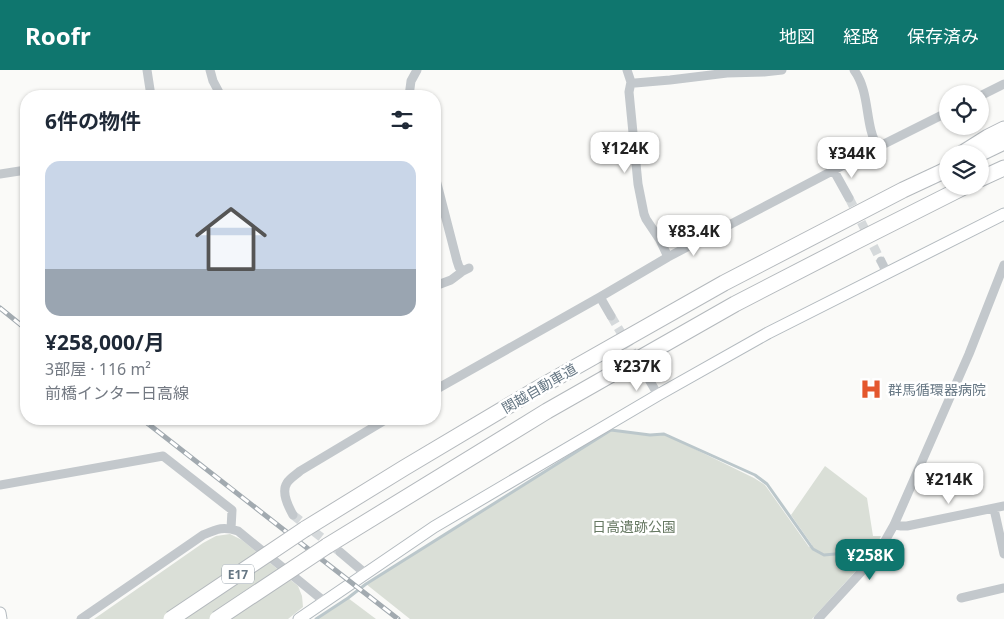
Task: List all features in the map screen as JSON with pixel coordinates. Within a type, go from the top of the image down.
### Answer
[{"type":"highway","points":[[975,145],[1004,129]]},
{"type":"highway","points":[[989,149],[1004,142]]},
{"type":"highway","points":[[903,190],[939,168]]},
{"type":"highway","points":[[989,175],[1004,168]]},
{"type":"highway","name":"関越自動車道","points":[[171,619],[305,529],[535,390],[724,283],[939,173]]},
{"type":"highway","name":"関越自動車道","points":[[217,619],[334,549],[547,411],[718,314],[856,240],[948,195]]},
{"type":"street","points":[[147,70],[150,90]]},
{"type":"street","points":[[210,70],[218,90]]},
{"type":"street","points":[[410,90],[412,81],[418,70]]},
{"type":"street","points":[[627,70],[631,82],[629,92],[642,206],[646,219],[660,240],[668,257]]},
{"type":"street","points":[[631,82],[782,70]]},
{"type":"street","points":[[854,70],[861,82],[866,98],[871,128],[878,147]]},
{"type":"street","points":[[989,92],[1004,84]]},
{"type":"street","points":[[441,387],[668,257],[939,116]]},
{"type":"street","points":[[834,170],[848,198]]},
{"type":"street","points":[[0,174],[20,171]]},
{"type":"street","points":[[441,198],[459,266],[466,269],[451,280],[441,284]]},
{"type":"street","points":[[299,619],[434,527],[658,395],[768,333],[1004,214]]},
{"type":"street","points":[[881,261],[887,273]]},
{"type":"street","points":[[818,619],[874,558],[894,525],[969,354],[1004,265]]},
{"type":"street","points":[[600,297],[611,316]]},
{"type":"street","points":[[647,376],[658,395]]},
{"type":"street","points":[[293,515],[288,507],[285,496],[288,481],[300,471],[377,425]]},
{"type":"street","points":[[0,485],[163,456],[232,510],[230,529]]},
{"type":"street","points":[[894,525],[907,526],[1004,506]]},
{"type":"street","points":[[994,508],[1004,554]]},
{"type":"street","points":[[81,619],[203,535],[216,529],[227,528],[238,531],[325,602]]},
{"type":"street","points":[[334,549],[366,574]]},
{"type":"street","points":[[961,598],[1004,588]]},
{"type":"street","points":[[0,613],[1,619]]},
{"type":"green space","name":"日高遺跡公園","points":[[611,430],[650,435],[664,434],[754,478],[765,485],[809,547],[812,545],[791,515],[825,466],[867,498],[873,536],[881,536],[873,552],[812,619],[410,619],[366,584]]},
{"type":"green space","points":[[230,534],[242,540],[298,586],[302,596],[303,607],[288,619],[94,619],[203,543],[216,536]]},
{"type":"green space","points":[[348,598],[376,619],[316,619]]},
{"type":"waterway","points":[[316,619],[366,584],[611,430],[650,435],[664,434],[755,475],[767,484],[813,549],[824,555],[868,551],[877,547]]},
{"type":"tunnel","points":[[849,198],[881,261]]},
{"type":"tunnel","points":[[611,316],[647,376]]},
{"type":"tunnel","points":[[293,515],[340,552]]},
{"type":"railway","points":[[0,308],[20,324]]},
{"type":"railway","points":[[150,425],[398,619]]},
{"type":"place","name":"群馬循環器病院","points":[[871,389]]}]
